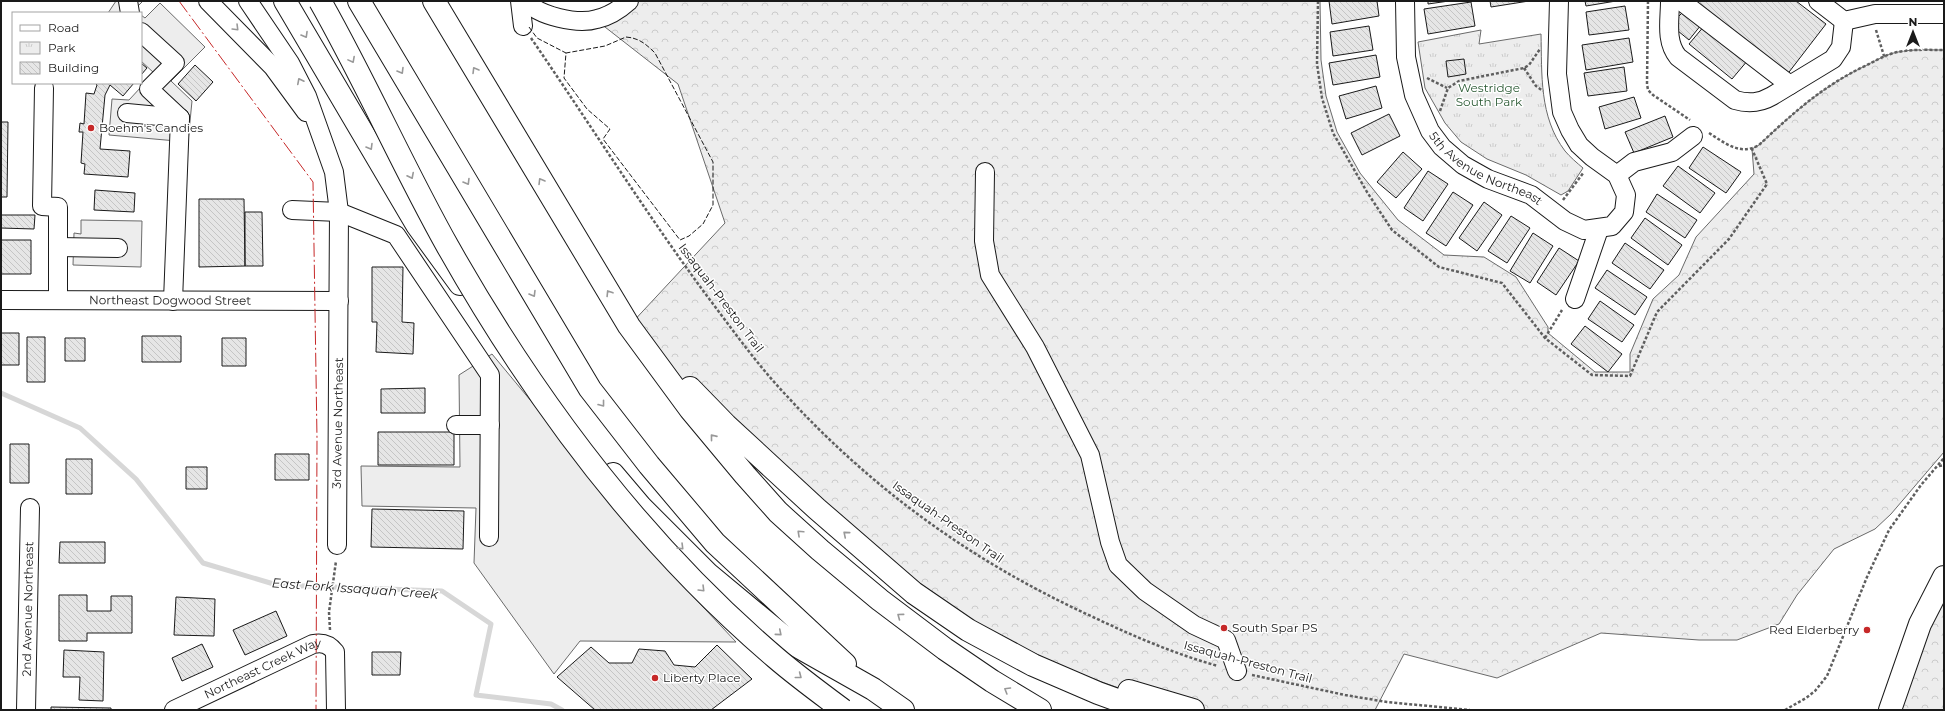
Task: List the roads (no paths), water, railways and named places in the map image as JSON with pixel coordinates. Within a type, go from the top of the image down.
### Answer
[{"type":"main road","points":[[285,1],[417,225],[552,403],[641,507],[708,574],[790,642],[873,689],[903,710]]},
{"type":"main road","points":[[320,1],[447,245],[473,290],[517,359],[566,431],[638,521],[704,591],[776,658],[843,710]]},
{"type":"main road","points":[[359,1],[590,389],[649,465],[715,543],[873,689]]},
{"type":"main road","points":[[434,1],[629,326],[690,409],[745,475],[778,512],[820,550],[874,595],[945,649],[992,681],[1040,710]]},
{"type":"main road","points":[[629,326],[726,425],[816,509],[876,558],[914,593],[968,630],[1055,676],[1145,710]]},
{"type":"main road","points":[[876,558],[975,622],[1036,654],[1064,667],[1133,693],[1193,710]]},
{"type":"main road","points":[[1890,710],[1920,624],[1944,577]]},
{"type":"street","points":[[128,1],[130,12]]},
{"type":"street","points":[[208,1],[273,67],[320,131]]},
{"type":"street","points":[[248,1],[277,42],[299,79],[320,131]]},
{"type":"street","points":[[520,1],[523,26]]},
{"type":"street","points":[[526,1],[542,13],[560,18],[582,21],[596,20],[617,11],[629,1]]},
{"type":"street","name":"5th Avenue Northeast","points":[[1405,1],[1406,57],[1414,95],[1430,131],[1442,147],[1463,165],[1488,179],[1531,196],[1565,221],[1584,230],[1612,226],[1624,212],[1626,195],[1617,175]]},
{"type":"street","points":[[1559,1],[1557,74],[1562,112],[1579,146],[1592,158],[1617,175],[1634,162],[1672,152],[1694,136]]},
{"type":"street","points":[[1670,1],[1670,33],[1672,50],[1678,57],[1735,100],[1744,103],[1763,101],[1833,59],[1841,47],[1844,21]]},
{"type":"street","points":[[1681,1],[1790,85]]},
{"type":"street","points":[[1818,1],[1844,21]]},
{"type":"street","points":[[1844,21],[1875,14],[1944,14]]},
{"type":"street","points":[[142,33],[175,63],[149,89],[180,118],[173,301]]},
{"type":"street","points":[[44,88],[42,206],[58,207],[58,300]]},
{"type":"street","points":[[127,113],[180,118]]},
{"type":"street","name":"3rd Avenue Northeast","points":[[320,131],[334,172],[339,212],[337,545]]},
{"type":"street","points":[[985,172],[984,241],[990,275],[1035,347],[1090,455],[1104,510],[1110,542],[1118,565],[1145,592],[1194,625],[1226,640],[1237,671]]},
{"type":"street","points":[[292,210],[339,212],[396,235],[490,375],[489,537]]},
{"type":"street","points":[[1575,299],[1599,229]]},
{"type":"street","points":[[58,247],[118,248]]},
{"type":"street","name":"Northeast Dogwood Street","points":[[1,300],[339,301]]},
{"type":"street","points":[[456,424],[490,425]]},
{"type":"street","name":"2nd Avenue Northeast","points":[[26,710],[30,508]]},
{"type":"street","name":"Northeast Creek Way","points":[[174,710],[313,644],[322,643],[331,646],[335,652],[336,710]]},
{"type":"waterway","name":"East Fork Issaquah Creek","points":[[1,393],[80,428],[136,479],[203,563],[277,585],[442,591],[491,624],[476,695],[551,704],[562,710]]},
{"type":"place","name":"Boehm's Candies","points":[[91,128]]},
{"type":"place","name":"South Spar PS","points":[[1224,628]]},
{"type":"place","name":"Red Elderberry","points":[[1867,630]]},
{"type":"place","name":"Liberty Place","points":[[655,678]]},
{"type":"park label","name":"Westridge South Park","points":[[1489,95]]}]
